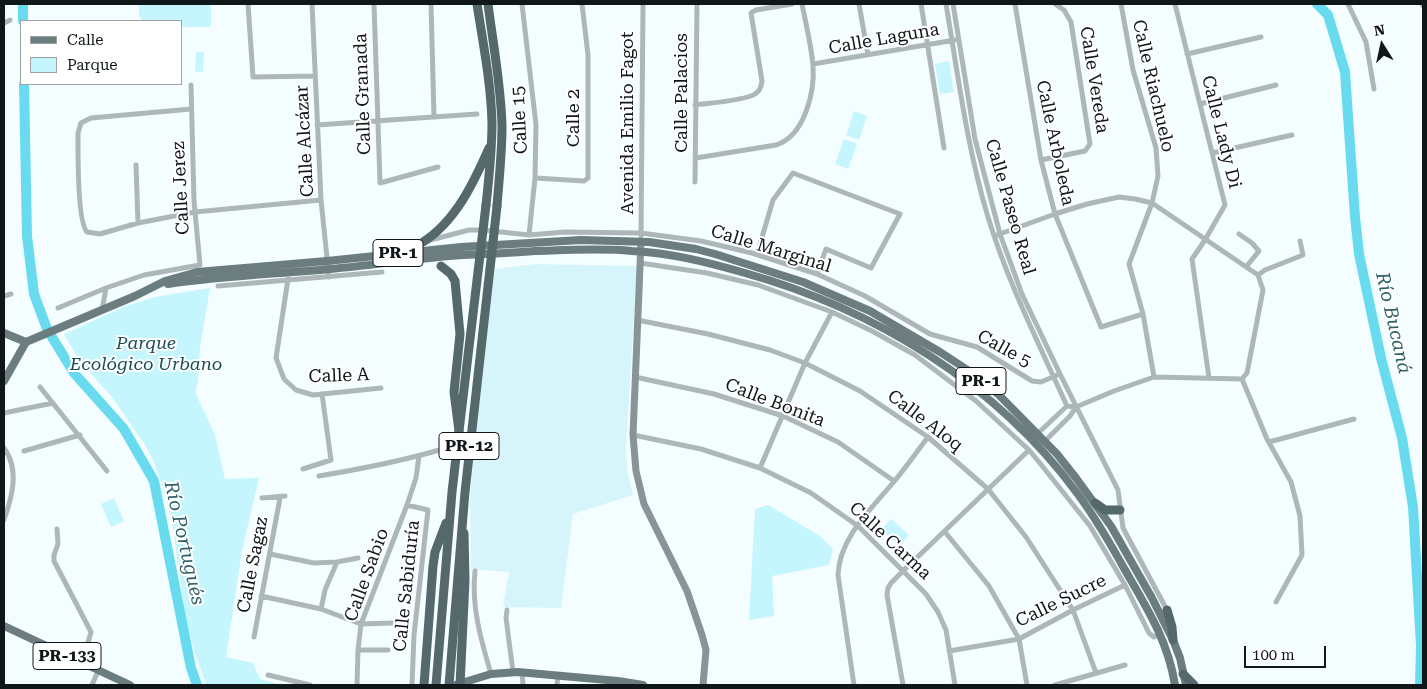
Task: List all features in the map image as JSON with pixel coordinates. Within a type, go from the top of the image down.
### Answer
[{"type":"highway","name":"PR-12","points":[[436,685],[450,513],[492,140],[488,79],[478,4]]},
{"type":"highway","name":"PR-12","points":[[448,685],[462,513],[501,158],[502,125],[499,86],[488,4]]},
{"type":"highway","points":[[423,242],[434,235],[446,223],[464,198],[478,174],[492,140]]},
{"type":"highway","points":[[441,266],[451,274],[455,281],[460,334],[454,392],[459,431]]},
{"type":"highway","points":[[1095,503],[1106,510],[1120,510]]},
{"type":"highway","points":[[424,685],[435,552],[450,513]]},
{"type":"highway","points":[[458,685],[466,554],[462,513]]},
{"type":"highway","points":[[1167,610],[1172,627],[1173,640]]},
{"type":"highway","points":[[1183,674],[1194,685]]},
{"type":"main road","name":"PR-1","points":[[328,269],[383,254],[548,241],[641,238],[696,249],[732,259],[803,282],[864,308],[909,333],[966,369],[998,394],[1045,442],[1095,503],[1126,553],[1173,640],[1186,685]]},
{"type":"main road","name":"PR-1","points":[[26,342],[158,285],[463,255],[572,250],[641,251],[693,258],[771,280],[828,300],[900,338],[960,377],[1004,413],[1031,440],[1070,484],[1093,516],[1150,612],[1161,634],[1170,659],[1174,684]]},
{"type":"main road","points":[[4,332],[26,342],[4,381]]},
{"type":"main road","name":"PR-133","points":[[4,626],[130,685]]},
{"type":"main road","points":[[458,685],[491,674],[514,672],[643,685]]},
{"type":"street","points":[[248,4],[253,77],[315,76]]},
{"type":"street","name":"Calle Alcázar","points":[[312,4],[321,200],[328,269]]},
{"type":"street","name":"Calle Granada","points":[[374,4],[380,183],[438,166]]},
{"type":"street","points":[[431,4],[434,117]]},
{"type":"street","name":"Calle 15","points":[[522,4],[536,125],[535,178],[529,234]]},
{"type":"street","name":"Calle 2","points":[[535,178],[584,181],[588,178],[588,55],[582,4]]},
{"type":"street","name":"Avenida Emilio Fagot","points":[[641,238],[643,4]]},
{"type":"street","name":"Calle Palacios","points":[[695,182],[697,4]]},
{"type":"street","points":[[696,105],[756,94],[760,89],[762,81],[751,13],[756,10],[792,4]]},
{"type":"street","points":[[696,158],[776,145],[786,140],[797,128],[811,92],[813,64],[802,4]]},
{"type":"street","points":[[859,4],[868,55]]},
{"type":"street","points":[[920,4],[944,148]]},
{"type":"street","name":"Calle Paseo Real","points":[[946,4],[973,161],[988,217],[1022,294],[1076,407]]},
{"type":"street","name":"Calle Paseo Real","points":[[953,4],[975,139],[997,235],[1013,289],[1067,406]]},
{"type":"street","name":"Calle Arboleda","points":[[1014,4],[1041,160],[1055,214],[1101,327],[1143,314]]},
{"type":"street","name":"Calle Vereda","points":[[1041,160],[1085,151],[1090,144],[1071,22],[1064,10],[1055,4]]},
{"type":"street","name":"Calle Riachuelo","points":[[1121,4],[1133,70],[1156,148],[1158,176],[1152,203],[1129,264],[1143,314],[1154,377]]},
{"type":"street","points":[[1175,4],[1182,4]]},
{"type":"street","name":"Calle Lady Di","points":[[1175,4],[1225,205],[1192,259],[1209,378]]},
{"type":"street","points":[[1348,4],[1366,42],[1374,89]]},
{"type":"street","points":[[4,23],[10,20]]},
{"type":"street","points":[[1187,54],[1258,38],[1253,32]]},
{"type":"street","name":"Calle Laguna","points":[[813,64],[959,40]]},
{"type":"street","name":"Calle Jerez","points":[[106,288],[144,275],[200,265],[195,212],[191,85]]},
{"type":"street","points":[[1200,104],[1276,85]]},
{"type":"street","points":[[191,109],[91,118],[79,126],[79,179],[84,229],[89,233],[100,234],[138,222],[195,212],[321,200]]},
{"type":"street","points":[[318,124],[477,114]]},
{"type":"street","points":[[1212,153],[1292,135]]},
{"type":"street","points":[[136,165],[138,222]]},
{"type":"street","points":[[816,274],[826,250],[871,268],[900,214],[793,173],[773,200],[760,244],[820,263]]},
{"type":"street","points":[[997,235],[1055,214],[1119,197],[1152,203],[1258,275],[1263,290],[1247,373],[1242,379]]},
{"type":"street","name":"Calle Marginal","points":[[383,248],[423,242],[469,230],[529,234],[565,232],[701,241],[752,253],[816,274],[865,296],[930,334],[962,342]]},
{"type":"street","points":[[1239,234],[1252,243],[1259,251],[1246,267]]},
{"type":"street","points":[[641,238],[633,435],[636,471],[644,504],[687,591],[702,634],[706,650],[703,685]]},
{"type":"street","points":[[1258,275],[1265,270],[1303,255],[1300,242]]},
{"type":"street","points":[[640,263],[707,273],[758,285],[832,312],[872,331],[915,355],[976,401],[1029,450],[1090,526],[1125,585],[1150,633],[1154,637],[1161,634]]},
{"type":"street","points":[[218,286],[288,279],[328,269],[382,272]]},
{"type":"street","name":"Calle A","points":[[288,279],[276,358],[284,379],[296,390],[313,394],[381,388]]},
{"type":"street","points":[[58,308],[106,288]]},
{"type":"street","points":[[102,310],[106,288]]},
{"type":"street","points":[[4,296],[11,294]]},
{"type":"street","points":[[760,468],[805,363],[832,312]]},
{"type":"street","name":"Calle Aloq","points":[[637,320],[708,334],[770,350],[805,363],[860,391],[928,437],[988,489],[1026,537],[1073,610],[1096,673]]},
{"type":"street","name":"Calle 5","points":[[962,342],[977,347],[1032,381],[1041,382],[1060,374]]},
{"type":"street","name":"Calle Bonita","points":[[635,376],[714,394],[783,416],[838,442],[894,482]]},
{"type":"street","points":[[1031,440],[1067,406],[1076,407],[1114,390],[1154,377],[1242,379]]},
{"type":"street","points":[[1242,379],[1269,442],[1291,482],[1300,516],[1302,555],[1276,602]]},
{"type":"street","points":[[40,387],[107,471]]},
{"type":"street","points":[[303,469],[331,460],[322,394]]},
{"type":"street","points":[[4,413],[53,403]]},
{"type":"street","points":[[1038,448],[1070,416],[1076,407]]},
{"type":"street","points":[[1076,407],[1118,490],[1123,528],[1167,610]]},
{"type":"street","points":[[1269,442],[1354,419]]},
{"type":"street","points":[[24,451],[80,435]]},
{"type":"street","name":"Calle Carma","points":[[633,435],[701,449],[760,468],[811,493],[858,526],[904,570],[926,594],[938,612],[946,630],[955,685]]},
{"type":"street","points":[[854,685],[838,568],[839,562],[858,526],[928,437]]},
{"type":"street","points":[[4,448],[11,460],[14,479],[14,486],[6,507],[4,520]]},
{"type":"street","points":[[319,476],[358,470],[443,449]]},
{"type":"street","points":[[903,685],[887,595],[888,588],[904,570],[1029,450]]},
{"type":"street","name":"Calle Sabio","points":[[357,685],[361,624],[407,505],[416,478],[419,456]]},
{"type":"street","name":"Calle Sagaz","points":[[254,637],[282,497],[262,498]]},
{"type":"street","name":"Calle Sabiduría","points":[[407,505],[428,510],[414,634],[412,685]]},
{"type":"street","points":[[57,528],[58,544],[54,561],[91,632],[82,663]]},
{"type":"street","points":[[944,532],[989,586],[1019,638],[1027,685]]},
{"type":"street","points":[[270,554],[314,562],[337,562],[358,558]]},
{"type":"street","points":[[321,609],[325,590],[337,562]]},
{"type":"street","points":[[475,570],[476,615],[491,674]]},
{"type":"street","name":"Calle Sucre","points":[[949,651],[1019,638],[1125,585]]},
{"type":"street","points":[[261,596],[321,609],[361,624],[393,623]]},
{"type":"street","points":[[507,610],[506,618],[514,672]]},
{"type":"street","points":[[358,650],[388,650]]},
{"type":"street","points":[[1055,685],[1125,665]]},
{"type":"street","points":[[92,685],[98,671]]},
{"type":"street","points":[[522,672],[523,685]]},
{"type":"street","points":[[268,675],[310,685]]},
{"type":"street","points":[[557,685],[558,675]]},
{"type":"shaded area","points":[[535,264],[637,266],[626,447],[627,469],[633,495],[573,514],[561,608],[503,607],[509,572],[471,569],[470,498],[475,437],[495,269]]},
{"type":"green space","points":[[139,4],[211,4],[211,27],[182,27],[182,20],[142,20],[139,16]]},
{"type":"green space","points":[[196,52],[204,52],[203,72],[195,72]]},
{"type":"green space","points":[[949,61],[954,92],[940,94],[935,64]]},
{"type":"green space","points":[[854,111],[867,116],[859,140],[846,135]]},
{"type":"green space","points":[[844,139],[857,144],[848,169],[835,164]]},
{"type":"green space","name":"Parque Ecológico Urbano","points":[[210,288],[200,347],[198,382],[195,392],[215,435],[225,479],[259,478],[242,551],[226,657],[253,663],[260,679],[281,685],[206,685],[186,622],[172,521],[153,460],[112,397],[79,360],[64,334],[126,306],[155,297]]},
{"type":"green space","points":[[114,498],[124,521],[111,527],[101,504]]},
{"type":"green space","points":[[768,505],[820,536],[833,549],[829,565],[772,576],[774,616],[749,620],[755,509]]},
{"type":"green space","points":[[891,519],[909,535],[900,546],[881,530]]},
{"type":"waterway","name":"Río Portugués","points":[[23,4],[23,20]]},
{"type":"waterway","name":"Río Bucaná","points":[[1317,4],[1328,15],[1345,72],[1359,254],[1381,358],[1402,438],[1413,507],[1421,646],[1420,685]]},
{"type":"waterway","name":"Río Portugués","points":[[24,85],[27,236],[34,294],[47,329],[74,373],[124,429],[154,481],[191,668],[197,685]]}]
